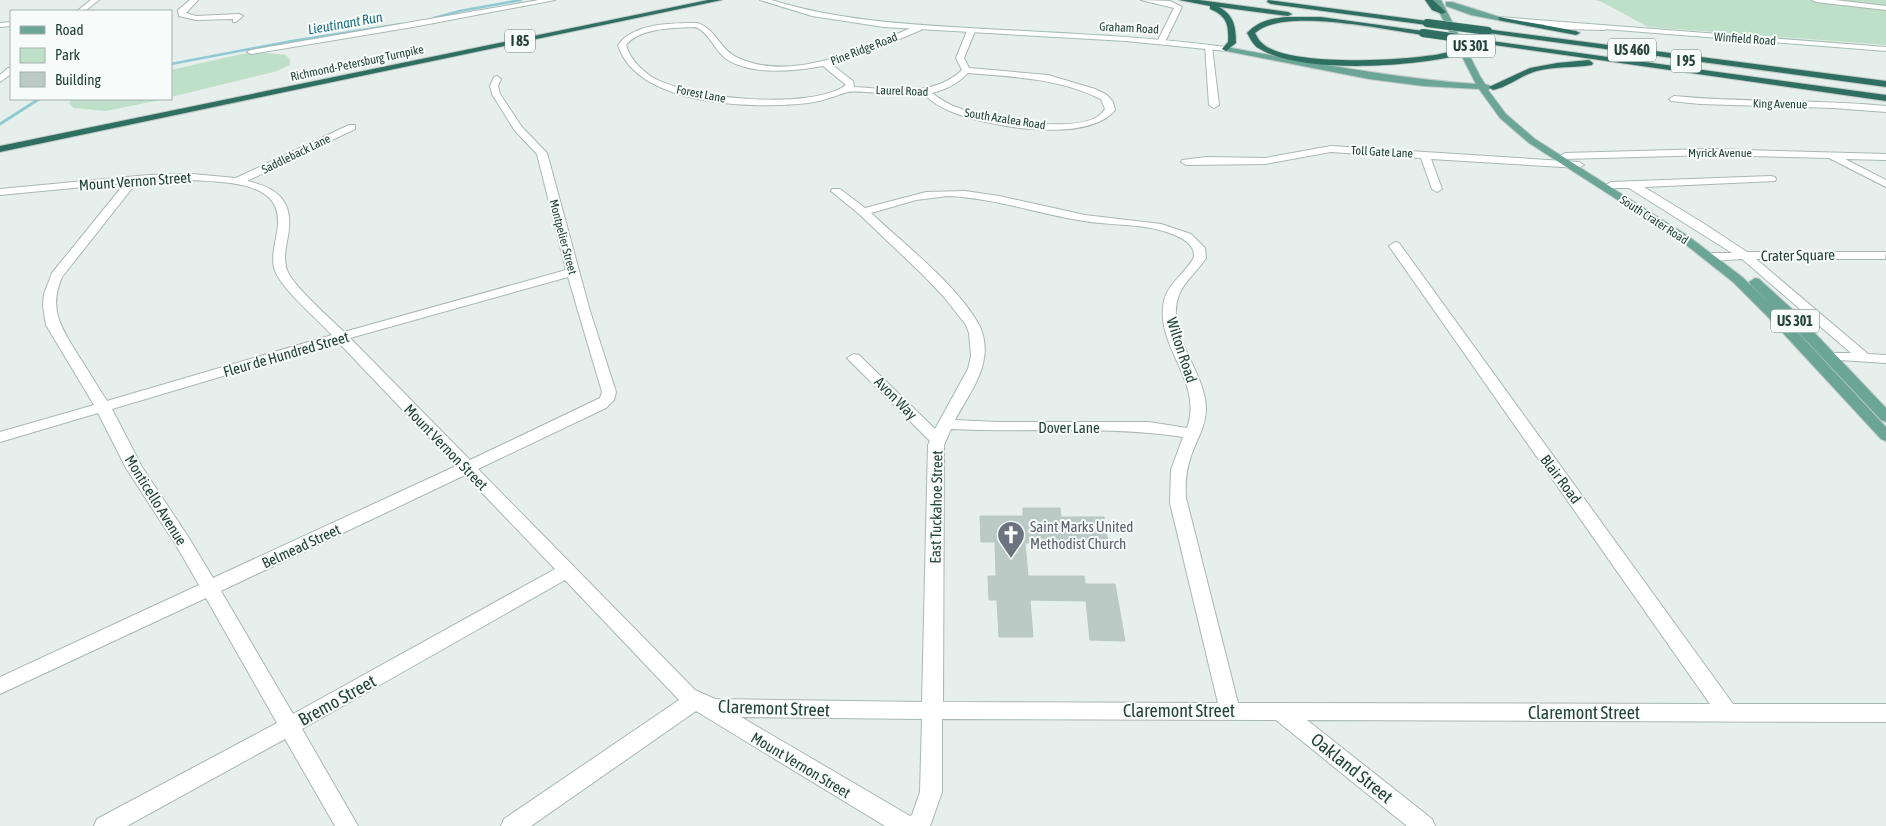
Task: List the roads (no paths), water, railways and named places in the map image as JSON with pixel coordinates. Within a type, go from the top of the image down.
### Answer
[{"type":"highway","name":"Richmond-Petersburg Turnpike","points":[[0,142],[685,0]]},
{"type":"highway","points":[[619,15],[698,0]]},
{"type":"highway","name":"Richmond-Petersburg Turnpike","points":[[0,149],[718,0]]},
{"type":"highway","name":"US 460","points":[[1183,0],[1330,20],[1426,28],[1777,69],[1886,84]]},
{"type":"highway","points":[[1210,0],[1426,28]]},
{"type":"highway","points":[[1236,0],[1426,28]]},
{"type":"highway","name":"US 460","points":[[1260,0],[1325,9],[1426,28]]},
{"type":"highway","points":[[1290,0],[1325,9]]},
{"type":"highway","points":[[1429,0],[1435,8],[1442,12]]},
{"type":"highway","points":[[1200,2],[1229,16],[1232,43],[1226,49]]},
{"type":"highway","points":[[1330,20],[1291,19],[1273,21],[1256,28],[1250,33],[1260,46],[1275,53],[1303,59],[1334,62],[1444,57],[1455,51],[1454,43],[1458,40]]},
{"type":"highway","points":[[1502,19],[1777,69]]},
{"type":"highway","name":"US 460","points":[[1487,36],[1736,77],[1886,98]]},
{"type":"highway","name":"I 95","points":[[1487,36],[1886,88]]},
{"type":"highway","name":"I 95","points":[[1487,36],[1886,93]]},
{"type":"highway","points":[[1488,85],[1502,86],[1511,78],[1527,71],[1549,66],[1577,64],[1632,65],[1736,77]]},
{"type":"main road","name":"South Crater Road","points":[[1437,0],[1458,40],[1488,85],[1524,126],[1565,160],[1716,257],[1886,436]]},
{"type":"main road","name":"Winfield Road","points":[[1449,2],[1474,13],[1502,19]]},
{"type":"main road","name":"US 301","points":[[1449,2],[1482,68]]},
{"type":"main road","name":"Graham Road","points":[[1226,49],[1369,76],[1488,85]]},
{"type":"main road","name":"South Crater Road","points":[[1488,85],[1492,103],[1503,116],[1532,142],[1553,156],[1565,160]]},
{"type":"main road","name":"South Crater Road","points":[[1579,165],[1767,293],[1886,417]]},
{"type":"street","points":[[82,10],[95,0]]},
{"type":"street","points":[[194,0],[182,10],[182,14],[196,18],[239,16],[236,20]]},
{"type":"street","points":[[251,52],[551,0]]},
{"type":"street","name":"Graham Road","points":[[764,0],[797,12],[830,19],[918,28],[1161,42],[1226,49]]},
{"type":"street","points":[[1144,0],[1170,3],[1178,7],[1161,42]]},
{"type":"street","points":[[1816,0],[1886,8]]},
{"type":"street","name":"Winfield Road","points":[[1502,19],[1560,26],[1886,49]]},
{"type":"street","name":"Forest Lane","points":[[704,28],[692,25],[642,32],[626,39],[622,45],[637,68],[648,78],[668,88],[708,97],[770,102],[829,97],[840,94],[848,89]]},
{"type":"street","name":"Pine Ridge Road","points":[[704,28],[721,52],[729,58],[743,63],[784,68],[826,64],[918,28]]},
{"type":"street","points":[[966,70],[960,58],[971,31]]},
{"type":"street","points":[[1208,47],[1214,105]]},
{"type":"street","points":[[826,64],[848,80],[850,83],[848,89]]},
{"type":"street","name":"Laurel Road","points":[[848,89],[927,93],[941,89],[966,70]]},
{"type":"street","name":"South Azalea Road","points":[[927,93],[951,108],[986,118],[1048,127],[1089,123],[1103,118],[1110,110],[1108,102],[1098,94],[1038,76],[966,70]]},
{"type":"street","points":[[0,79],[10,71]]},
{"type":"street","name":"Montpelier Street","points":[[497,80],[494,86],[496,94],[518,129],[542,153],[583,311],[609,392],[607,400],[601,405]]},
{"type":"street","name":"King Avenue","points":[[1674,99],[1704,102],[1856,106],[1886,109]]},
{"type":"street","name":"Saddleback Lane","points":[[240,180],[352,127]]},
{"type":"street","name":"Toll Gate Lane","points":[[1186,162],[1216,159],[1266,161],[1309,151],[1331,149],[1425,155],[1565,160],[1579,165]]},
{"type":"street","name":"Myrick Avenue","points":[[1565,160],[1710,152],[1886,157]]},
{"type":"street","points":[[1425,155],[1437,189]]},
{"type":"street","points":[[1829,155],[1886,184]]},
{"type":"street","name":"Mount Vernon Street","points":[[0,192],[189,177],[240,180],[262,186],[278,199],[285,221],[279,255],[281,272],[298,294],[694,701],[905,826]]},
{"type":"street","points":[[1611,185],[1771,179]]},
{"type":"street","name":"Monticello Avenue","points":[[133,180],[56,276],[48,301],[53,325],[103,407],[134,468],[183,542],[347,826]]},
{"type":"street","points":[[1631,184],[1699,224],[1745,256],[1866,359]]},
{"type":"street","name":"East Tuckahoe Street","points":[[836,191],[863,212],[949,294],[976,332],[978,356],[976,369],[938,440],[931,792],[922,821],[916,826]]},
{"type":"street","name":"Wilton Road","points":[[863,212],[925,195],[958,194],[1086,218],[1163,228],[1191,239],[1200,250],[1199,260],[1175,289],[1170,311],[1171,324],[1197,395],[1199,408],[1197,420],[1180,466],[1177,484],[1178,503],[1230,710]]},
{"type":"street","name":"Blair Road","points":[[1395,246],[1433,296],[1537,448],[1603,536],[1728,712]]},
{"type":"street","name":"Crater Square","points":[[1716,257],[1886,255]]},
{"type":"street","name":"Fleur de Hundred Street","points":[[0,436],[436,309],[573,272]]},
{"type":"street","points":[[1829,356],[1886,359]]},
{"type":"street","name":"Avon Way","points":[[854,358],[938,440]]},
{"type":"street","name":"Belmead Street","points":[[0,686],[601,405]]},
{"type":"street","name":"Dover Lane","points":[[945,424],[1051,428],[1149,427],[1167,428],[1192,434]]},
{"type":"street","name":"Bremo Street","points":[[106,826],[290,726],[566,571]]},
{"type":"street","points":[[512,826],[694,701]]},
{"type":"street","name":"Claremont Street","points":[[694,701],[715,708],[1886,713]]},
{"type":"street","name":"Oakland Street","points":[[1279,710],[1424,826]]},
{"type":"waterway","name":"Lieutinant Run","points":[[434,18],[460,11],[521,0]]},
{"type":"waterway","name":"Lieutinant Run","points":[[172,64],[292,41],[401,24]]},
{"type":"waterway","name":"Lieutinant Run","points":[[0,124],[37,100]]},
{"type":"place","name":"Saint Marks United Methodist Church","points":[[1011,559]]}]
